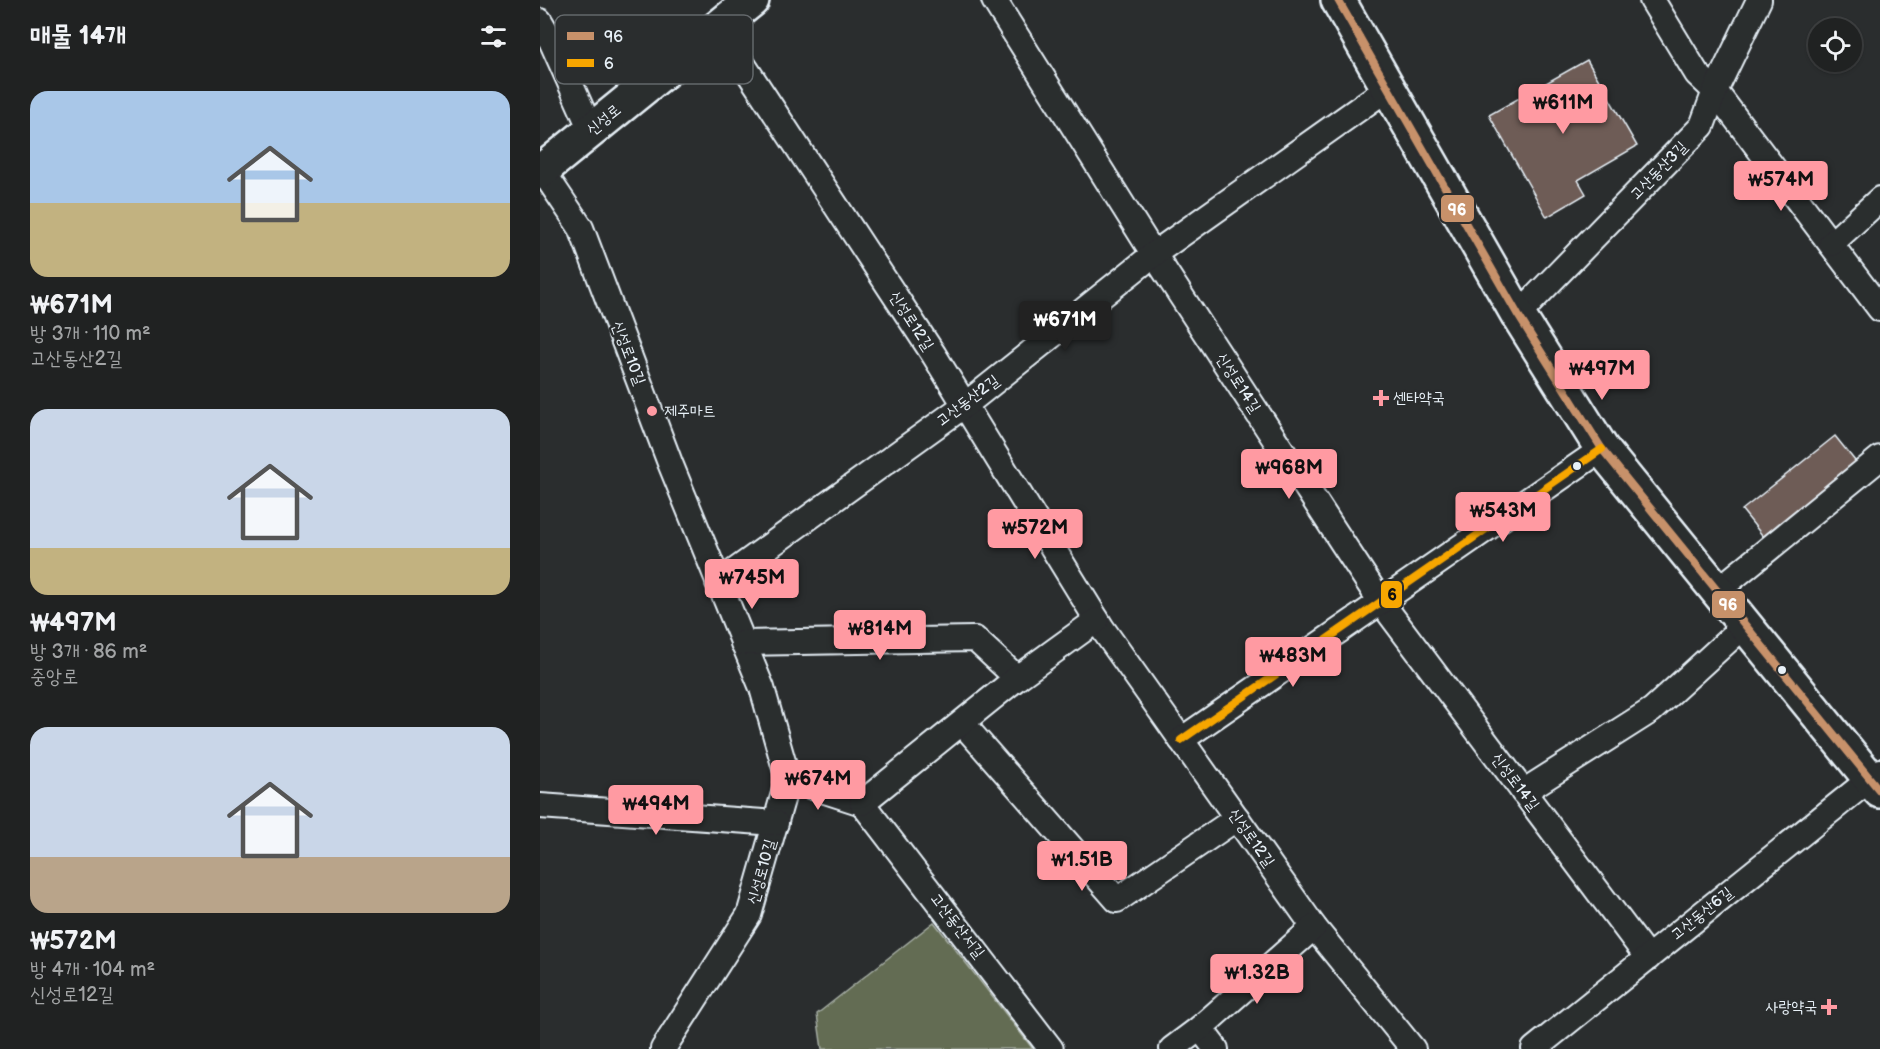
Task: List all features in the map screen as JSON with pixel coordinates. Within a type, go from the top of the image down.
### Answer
[{"type":"main road","name":"신성로","points":[[732,15],[751,0]]},
{"type":"main road","points":[[1338,0],[1518,315],[1602,449],[1745,625],[1877,781]]},
{"type":"main road","name":"신성로","points":[[541,169],[647,84]]},
{"type":"street","name":"신성로14길","points":[[994,0],[1154,254],[1380,602],[1647,958]]},
{"type":"street","points":[[1652,0],[1697,74],[1716,90],[1880,309]]},
{"type":"street","name":"고산동산3길","points":[[1518,315],[1702,126],[1716,90],[1759,0]]},
{"type":"street","points":[[540,21],[555,49]]},
{"type":"street","name":"신성로12길","points":[[753,79],[934,355],[1097,620],[1314,927],[1413,1049]]},
{"type":"street","points":[[570,84],[591,130]]},
{"type":"street","name":"고산동산2길","points":[[718,583],[964,405],[1154,254],[1388,88]]},
{"type":"street","name":"신성로10길","points":[[541,169],[581,228],[665,452],[762,688],[788,779],[749,915],[663,1049]]},
{"type":"street","points":[[1831,244],[1880,199]]},
{"type":"street","points":[[1182,740],[1602,449]]},
{"type":"street","points":[[1717,591],[1880,458]]},
{"type":"street","points":[[788,779],[862,803],[963,724],[1017,678],[1097,620]]},
{"type":"street","points":[[1523,792],[1652,710],[1745,625]]},
{"type":"street","points":[[743,643],[975,639],[1017,678]]},
{"type":"street","points":[[963,724],[1117,900],[1237,818]]},
{"type":"street","name":"고산동산6길","points":[[1534,1049],[1647,958],[1877,781]]},
{"type":"street","name":"고산동산서길","points":[[862,803],[1051,1049]]},
{"type":"street","points":[[540,806],[776,823]]},
{"type":"street","points":[[1172,1049],[1200,1028],[1314,927]]},
{"type":"street","points":[[1200,1028],[1216,1049]]},
{"type":"green space","points":[[934,922],[1033,1049],[822,1049],[817,1014]]},
{"type":"building","points":[[1587,60],[1637,146],[1578,180],[1586,194],[1547,217],[1489,115]]},
{"type":"building","points":[[1835,436],[1859,466],[1766,540],[1742,510]]},
{"type":"transit line","name":"96","points":[[1338,0],[1518,315],[1602,449],[1880,791]]},
{"type":"transit line","name":"6","points":[[1181,740],[1602,449]]},
{"type":"place","name":"센타약국","points":[[1381,398]]},
{"type":"place","name":"제주마트","points":[[652,411]]},
{"type":"place","name":"사랑약국","points":[[1829,1007]]}]
